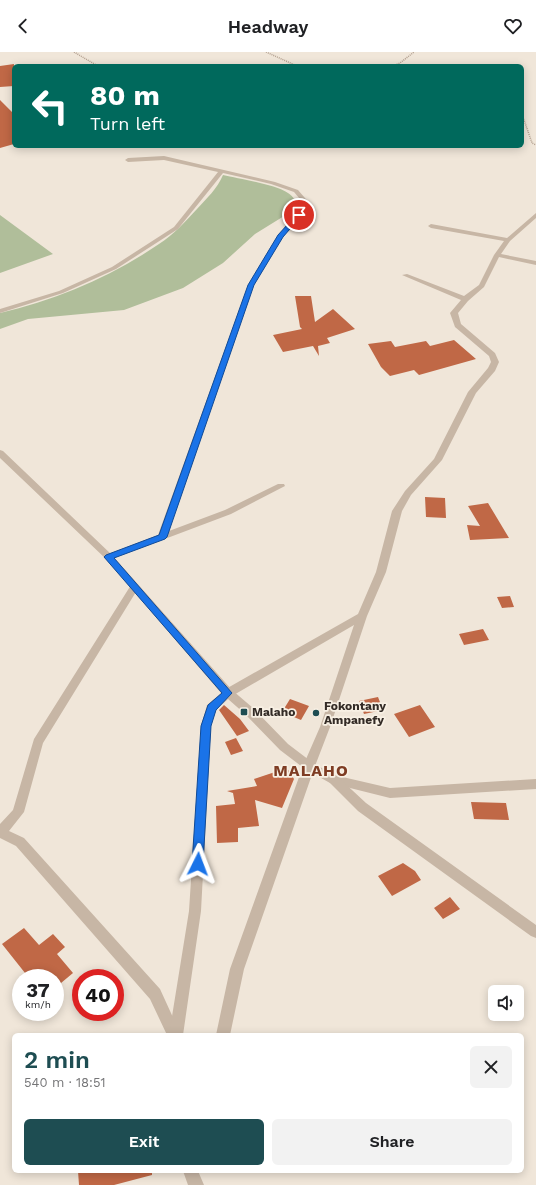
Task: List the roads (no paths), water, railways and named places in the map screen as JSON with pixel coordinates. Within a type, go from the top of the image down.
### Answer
[{"type":"street","points":[[128,160],[164,158],[273,183],[296,191],[308,205],[280,236],[251,285],[162,537]]},
{"type":"street","points":[[0,311],[61,292],[120,264],[176,228],[221,172]]},
{"type":"street","points":[[223,1033],[237,969],[309,766],[325,727],[362,616],[381,572],[397,511],[408,493],[438,460],[472,392],[492,369],[495,362],[492,355],[458,325],[454,313],[465,300],[482,286],[497,255],[508,240],[536,215]]},
{"type":"street","points":[[432,226],[508,240]]},
{"type":"street","points":[[497,255],[536,263]]},
{"type":"street","points":[[405,275],[465,300]]},
{"type":"street","points":[[0,453],[109,557],[228,693],[249,710],[284,747],[309,766],[334,780],[362,807],[536,932]]},
{"type":"street","points":[[109,557],[228,512],[280,486]]},
{"type":"street","points":[[134,587],[38,742],[18,812],[0,832],[20,842],[155,994],[174,1033]]},
{"type":"street","points":[[175,1033],[195,911],[206,726],[211,708],[228,693],[362,616]]},
{"type":"street","points":[[334,780],[390,793],[536,784]]},
{"type":"street","points":[[191,1173],[196,1185]]},
{"type":"place","name":"Malaho","points":[[244,712]]},
{"type":"place","name":"Fokontany Ampanefy","points":[[316,713]]},
{"type":"district","name":"MALAHO","points":[[311,770]]}]
